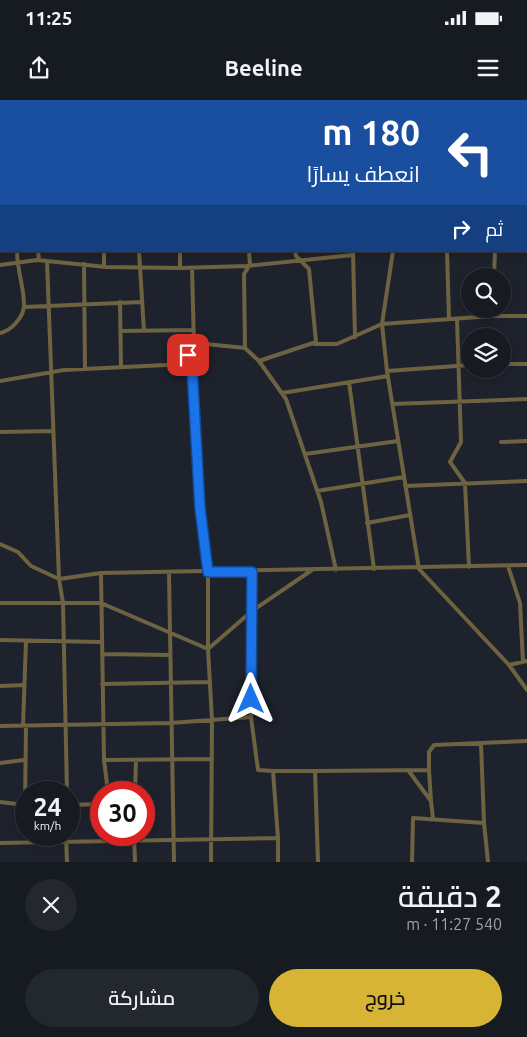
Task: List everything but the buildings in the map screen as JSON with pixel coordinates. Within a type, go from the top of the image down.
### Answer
[{"type":"street","points":[[0,333],[14,325],[24,307],[17,252]]},
{"type":"street","points":[[38,252],[39,260]]},
{"type":"street","points":[[104,252],[104,267]]},
{"type":"street","points":[[139,252],[144,331]]},
{"type":"street","points":[[180,252],[180,268]]},
{"type":"street","points":[[245,348],[244,274],[250,266],[249,252]]},
{"type":"street","points":[[296,252],[309,269],[318,337],[314,344]]},
{"type":"street","points":[[393,252],[382,324],[387,374],[419,569],[509,665],[527,690]]},
{"type":"street","points":[[446,252],[449,319]]},
{"type":"street","points":[[494,268],[495,252]]},
{"type":"street","points":[[0,265],[39,260],[104,267],[192,268],[250,266],[353,253],[355,337]]},
{"type":"street","points":[[47,262],[58,579],[64,603],[67,781]]},
{"type":"street","points":[[84,264],[85,369]]},
{"type":"street","points":[[186,364],[188,355],[194,345],[192,268]]},
{"type":"street","points":[[120,302],[121,368]]},
{"type":"street","points":[[24,307],[142,302]]},
{"type":"street","points":[[511,316],[527,316]]},
{"type":"street","points":[[259,361],[314,344],[338,344],[382,324],[469,318]]},
{"type":"street","points":[[457,319],[461,442],[450,462],[465,483],[469,567]]},
{"type":"street","points":[[121,331],[194,330]]},
{"type":"street","points":[[194,345],[245,348],[259,361],[286,399],[318,491],[336,570]]},
{"type":"street","points":[[0,380],[50,372],[85,369],[186,364],[192,368],[200,508],[208,572],[208,648],[212,720],[211,862]]},
{"type":"street","points":[[511,364],[527,364]]},
{"type":"street","points":[[282,393],[387,374],[459,365]]},
{"type":"street","points":[[349,382],[374,570]]},
{"type":"street","points":[[392,404],[527,398]]},
{"type":"street","points":[[0,432],[53,432]]},
{"type":"street","points":[[305,454],[398,441]]},
{"type":"street","points":[[501,442],[527,441]]},
{"type":"street","points":[[318,491],[404,477]]},
{"type":"street","points":[[405,486],[527,481]]},
{"type":"street","points":[[367,523],[410,515]]},
{"type":"street","points":[[0,544],[18,552],[31,566],[58,579],[101,574],[374,570],[527,565]]},
{"type":"street","points":[[508,566],[520,603],[525,662],[509,665]]},
{"type":"street","points":[[208,648],[252,611],[312,570]]},
{"type":"street","points":[[252,572],[251,717],[258,770],[429,770]]},
{"type":"street","points":[[169,573],[174,862]]},
{"type":"street","points":[[101,574],[103,724],[107,781]]},
{"type":"street","points":[[0,603],[101,603],[208,648]]},
{"type":"street","points":[[0,640],[101,642]]},
{"type":"street","points":[[24,781],[24,686],[26,641]]},
{"type":"street","points":[[102,654],[170,655]]},
{"type":"street","points":[[102,684],[210,682]]},
{"type":"street","points":[[0,686],[24,686]]},
{"type":"street","points":[[0,726],[171,723],[251,717]]},
{"type":"street","points":[[433,819],[429,752],[434,745],[527,741]]},
{"type":"street","points":[[481,743],[484,823],[488,862]]},
{"type":"street","points":[[104,760],[212,759]]},
{"type":"street","points":[[0,763],[24,760]]},
{"type":"street","points":[[135,781],[136,760]]},
{"type":"street","points":[[408,770],[431,801]]},
{"type":"street","points":[[273,771],[278,862]]},
{"type":"street","points":[[315,771],[318,862]]},
{"type":"street","points":[[0,802],[15,804]]},
{"type":"street","points":[[412,862],[413,818],[484,823]]},
{"type":"street","points":[[155,840],[278,838]]},
{"type":"street","points":[[0,842],[15,842]]},
{"type":"street","points":[[66,846],[67,862]]},
{"type":"street","points":[[134,846],[135,862]]},
{"type":"route","points":[[188,355],[186,364],[192,368],[200,508],[208,572],[252,572],[251,699]]}]
